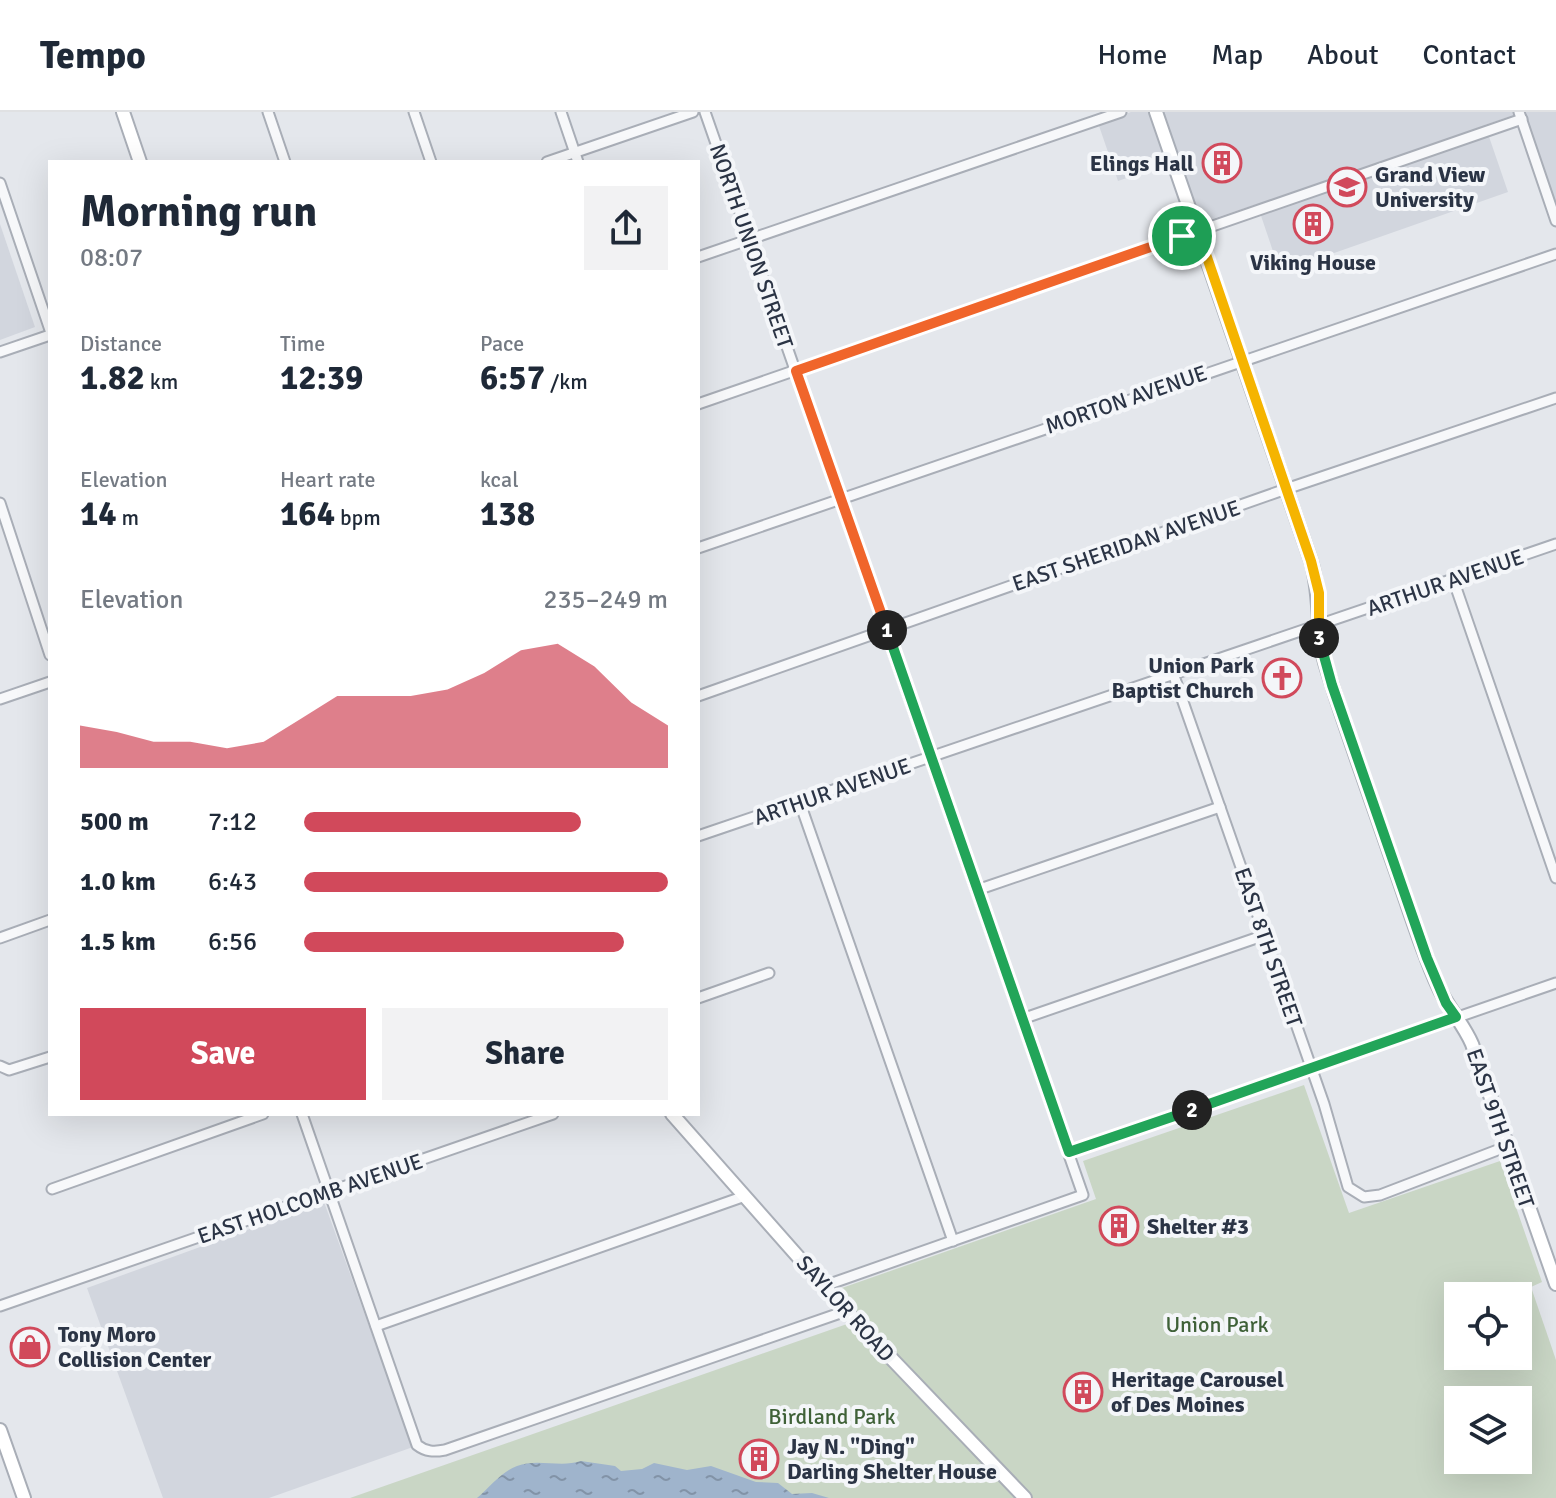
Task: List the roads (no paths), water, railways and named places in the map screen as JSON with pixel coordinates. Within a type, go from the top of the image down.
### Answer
[{"type":"street","points":[[123,112],[139,160]]},
{"type":"street","points":[[268,112],[284,160]]},
{"type":"street","points":[[414,112],[430,160]]},
{"type":"street","points":[[561,112],[577,157],[693,112]]},
{"type":"street","name":"NORTH UNION STREET","points":[[705,112],[1083,1195],[953,1241]]},
{"type":"street","points":[[700,256],[1121,112]]},
{"type":"street","name":"EAST 9TH STREET","points":[[1156,112],[1316,577],[1318,625],[1329,677],[1427,958],[1441,995],[1472,1044],[1555,1279]]},
{"type":"street","points":[[700,403],[1520,116],[1556,221]]},
{"type":"street","points":[[0,183],[48,327]]},
{"type":"street","name":"MORTON AVENUE","points":[[700,547],[1556,254]]},
{"type":"street","points":[[0,352],[48,334]]},
{"type":"street","name":"EAST SHERIDAN AVENUE","points":[[700,695],[1286,489],[1556,398]]},
{"type":"street","points":[[0,503],[4,525],[48,649]]},
{"type":"street","name":"ARTHUR AVENUE","points":[[700,835],[1556,544]]},
{"type":"street","points":[[1453,579],[1556,878]]},
{"type":"street","name":"EAST 8TH STREET","points":[[1174,676],[1324,1104],[1348,1187],[1364,1197],[1380,1195],[1508,1146]]},
{"type":"street","points":[[0,699],[48,683]]},
{"type":"street","points":[[800,803],[953,1241],[824,1286]]},
{"type":"street","points":[[977,890],[1220,807]]},
{"type":"street","points":[[0,938],[48,921]]},
{"type":"street","points":[[1022,1019],[1265,935]]},
{"type":"street","points":[[700,997],[769,973]]},
{"type":"street","points":[[1069,1152],[1556,983]]},
{"type":"street","points":[[0,1066],[9,1070],[48,1058]]},
{"type":"street","points":[[52,1189],[257,1116]]},
{"type":"street","points":[[303,1116],[417,1445],[423,1449],[433,1452],[445,1450],[846,1311]]},
{"type":"street","name":"EAST HOLCOMB AVENUE","points":[[0,1306],[547,1116]]},
{"type":"street","name":"SAYLOR ROAD","points":[[674,1116],[846,1311],[1025,1498]]},
{"type":"street","points":[[376,1326],[745,1196]]},
{"type":"street","points":[[0,1430],[24,1498]]},
{"type":"water","points":[[581,1461],[615,1466],[621,1471],[642,1469],[654,1463],[687,1470],[711,1466],[756,1482],[778,1483],[792,1494],[812,1493],[829,1498],[477,1498],[511,1468],[532,1463]]},
{"type":"place","name":"Elings Hall","points":[[1222,163]]},
{"type":"place","name":"Grand View University","points":[[1347,187]]},
{"type":"place","name":"Viking House","points":[[1313,224]]},
{"type":"place","name":"Union Park Baptist Church","points":[[1282,678]]},
{"type":"place","name":"Shelter #3","points":[[1119,1226]]},
{"type":"place","name":"Tony Moro Collision Center","points":[[30,1347]]},
{"type":"place","name":"Heritage Carousel of Des Moines","points":[[1083,1392]]},
{"type":"place","name":"Jay N. \"Ding\" Darling Shelter House","points":[[759,1459]]},
{"type":"park label","name":"Union Park","points":[[1217,1324]]},
{"type":"park label","name":"Birdland Park","points":[[832,1416]]}]
